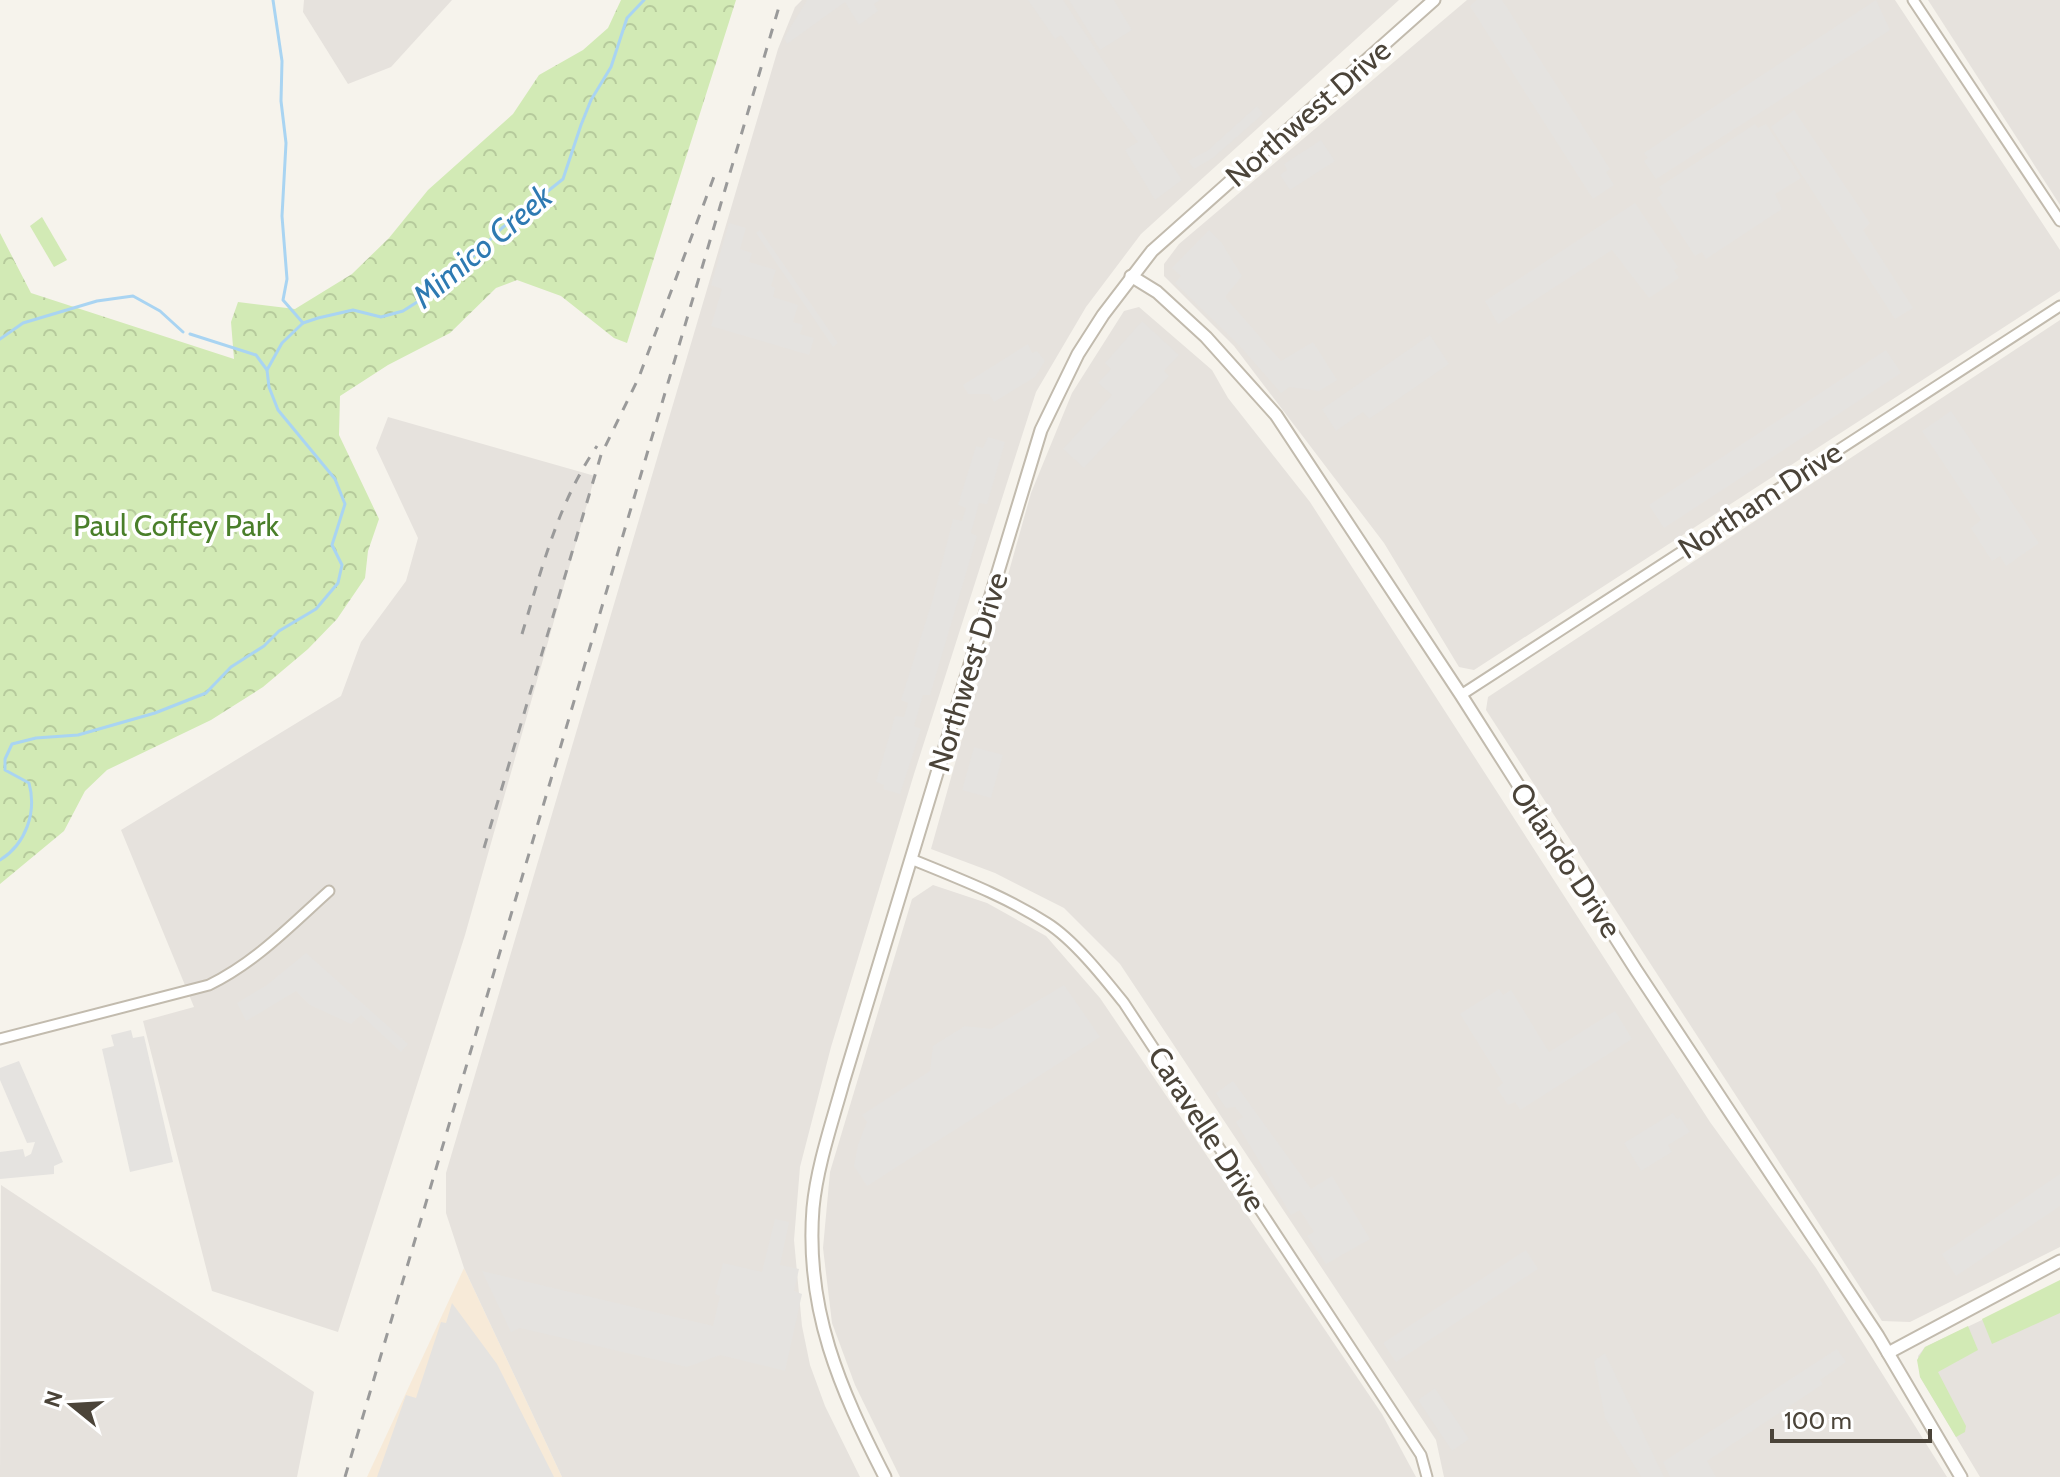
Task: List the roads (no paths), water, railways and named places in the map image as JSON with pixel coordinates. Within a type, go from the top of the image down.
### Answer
[{"type":"street","name":"Northwest Drive","points":[[885,1477],[856,1421],[826,1344],[812,1258],[813,1206],[843,1083],[1041,430],[1078,354],[1131,276],[1152,251],[1434,0]]},
{"type":"street","points":[[1913,0],[2060,221]]},
{"type":"street","name":"Orlando Drive","points":[[1131,276],[1157,292],[1206,337],[1276,415],[1888,1353],[1961,1477]]},
{"type":"street","name":"Northam Drive","points":[[1461,695],[2060,306]]},
{"type":"street","name":"Caravelle Drive","points":[[911,859],[1000,897],[1049,924],[1101,974],[1124,1003],[1421,1455],[1427,1477]]},
{"type":"street","points":[[0,1039],[209,985],[257,957],[329,891]]},
{"type":"street","points":[[1888,1353],[2060,1261]]},
{"type":"waterway","points":[[273,0],[282,61],[281,101],[286,143],[282,216],[287,279],[283,300],[303,323]]},
{"type":"waterway","name":"Mimico Creek","points":[[0,860],[23,836],[32,805],[29,783],[5,770],[5,759],[12,744],[36,738],[78,735],[155,713],[206,693],[231,667],[264,646],[279,631],[316,609],[338,583],[342,565],[332,545],[345,504],[335,479],[278,410],[269,387],[267,370],[282,343],[303,323],[353,310],[381,317],[403,311],[444,285],[502,228],[563,179],[591,100],[611,67],[627,18],[644,0]]},
{"type":"waterway","points":[[0,339],[23,323],[97,301],[133,296],[160,311],[183,332]]},
{"type":"waterway","points":[[190,334],[256,355],[267,370]]},
{"type":"railway","points":[[345,1477],[781,0]]},
{"type":"railway","points":[[484,848],[601,455],[639,377],[715,174]]},
{"type":"railway","points":[[522,634],[561,513],[597,446]]},
{"type":"park label","name":"Paul Coffey Park","points":[[176,525]]}]
